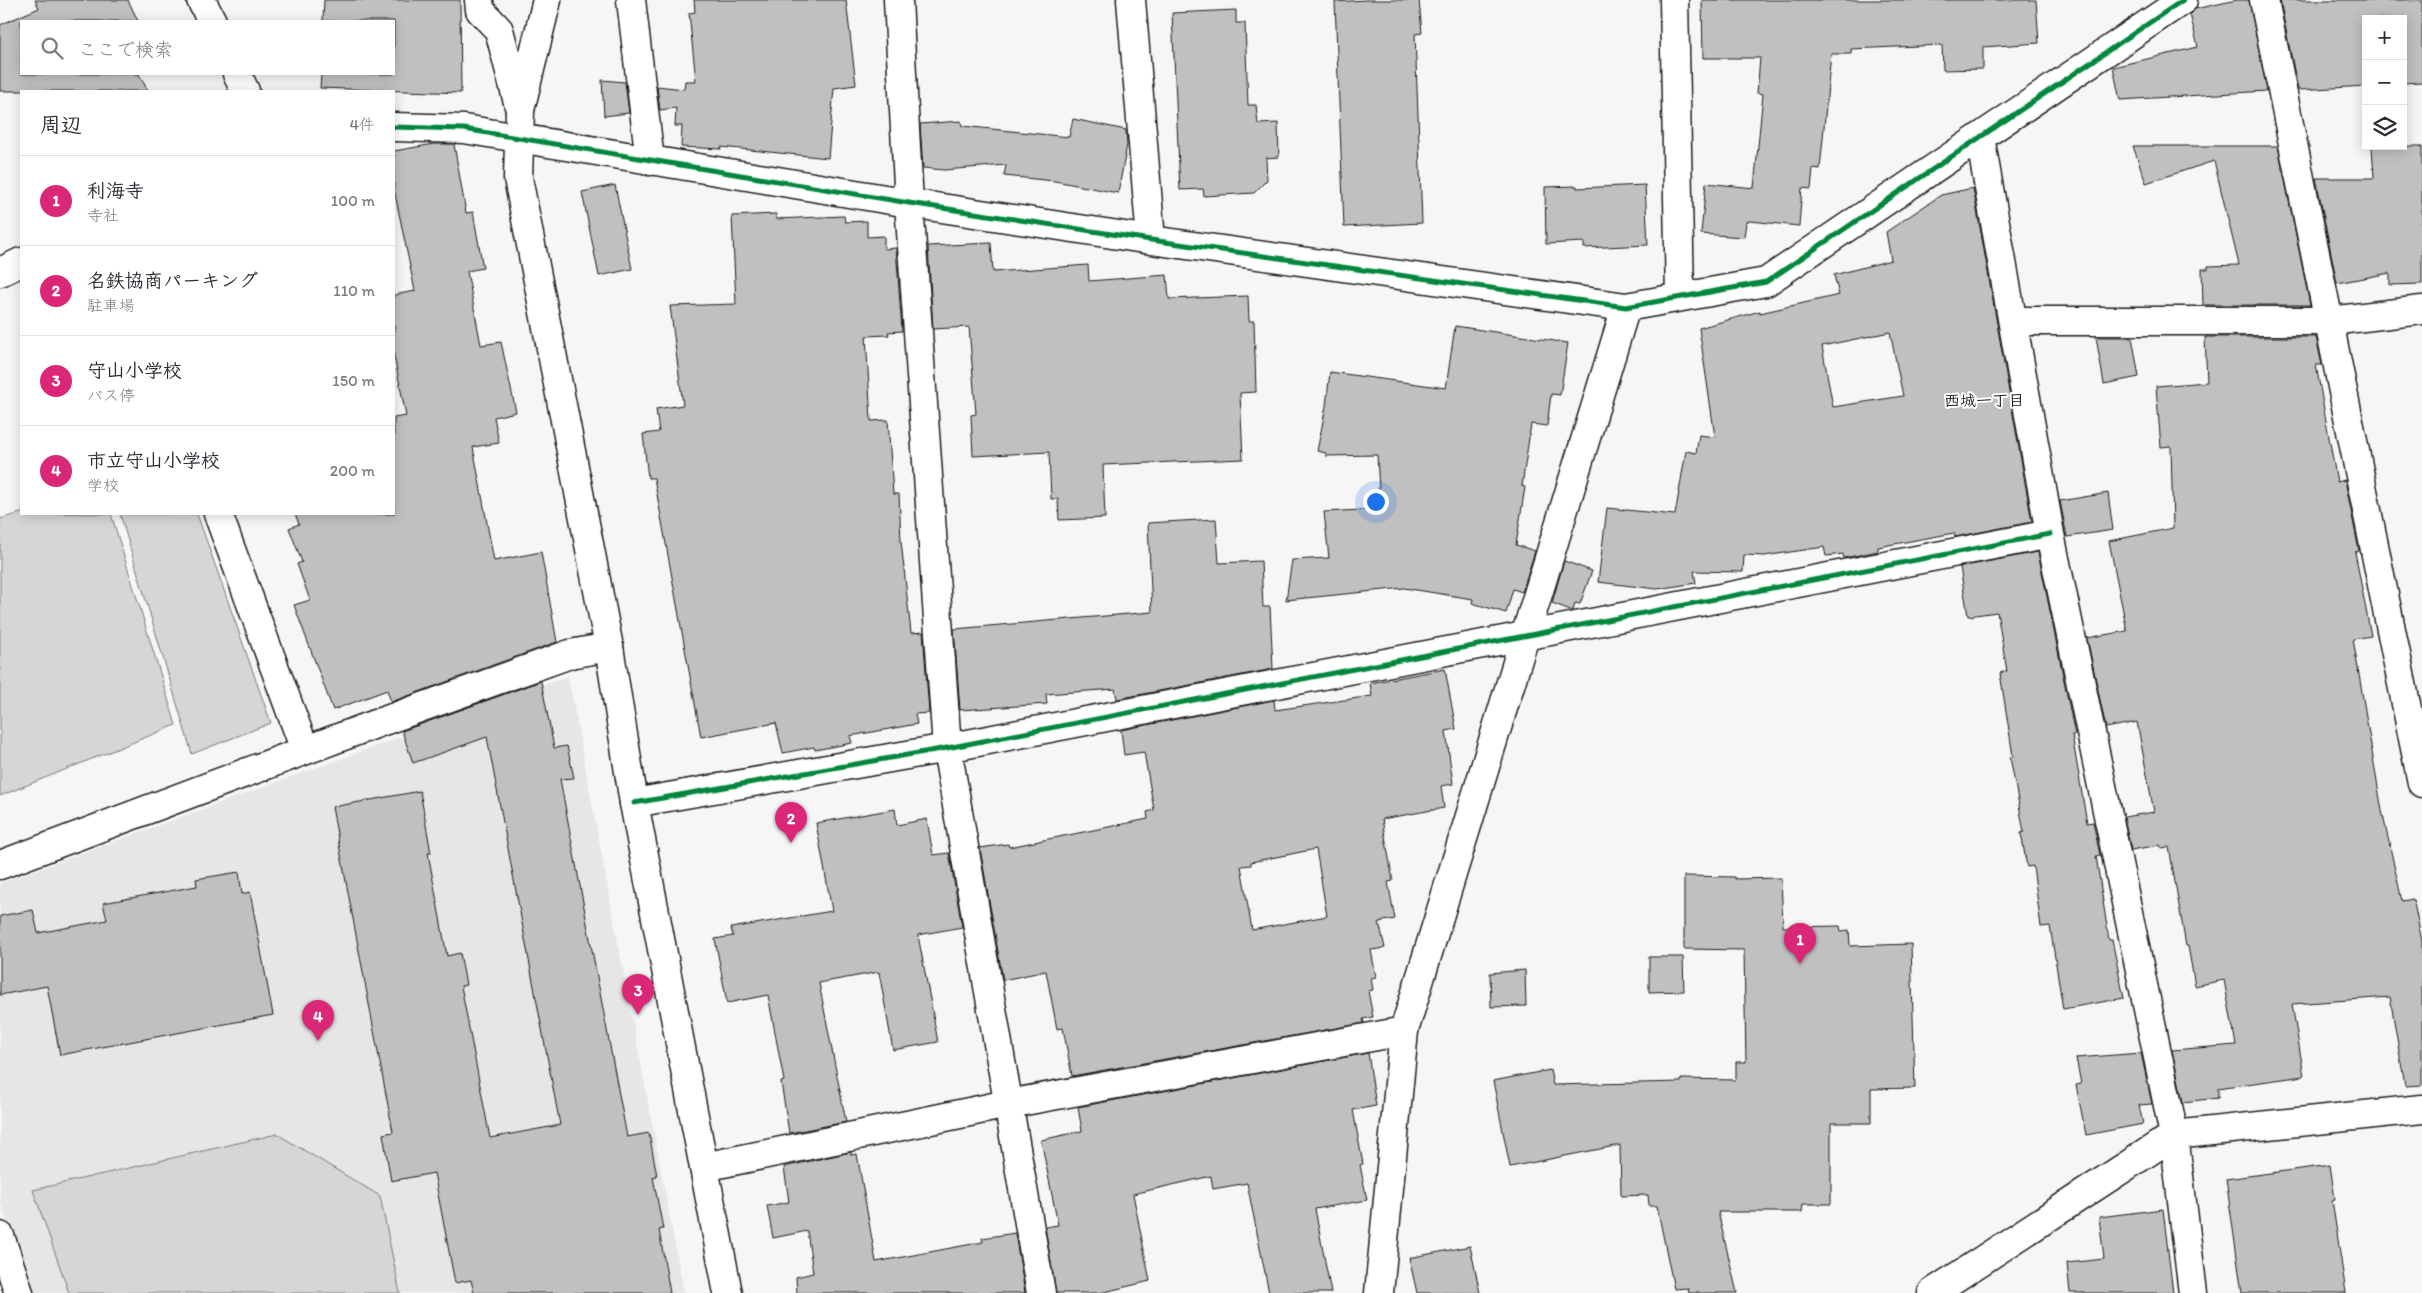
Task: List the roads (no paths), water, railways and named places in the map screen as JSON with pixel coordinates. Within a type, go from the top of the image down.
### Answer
[{"type":"street","points":[[201,0],[211,20]]},
{"type":"street","points":[[479,0],[480,10],[499,30],[520,110]]},
{"type":"street","points":[[547,0],[520,110],[518,178],[609,647],[634,803],[728,1293]]},
{"type":"street","points":[[631,0],[650,161]]},
{"type":"street","points":[[898,0],[909,203],[947,748],[1041,1293]]},
{"type":"street","points":[[1131,0],[1151,240]]},
{"type":"street","points":[[1674,0],[1680,297]]},
{"type":"street","points":[[395,127],[464,129],[909,203],[1151,240],[1626,307],[1766,282],[2183,0]]},
{"type":"street","points":[[2264,0],[2422,783]]},
{"type":"street","points":[[238,75],[245,90]]},
{"type":"street","points":[[1980,137],[2050,534],[2174,1135],[2193,1293]]},
{"type":"street","points":[[0,272],[20,262]]},
{"type":"street","points":[[1380,1293],[1404,1031],[1626,307]]},
{"type":"street","points":[[2012,321],[2330,321],[2422,310]]},
{"type":"street","points":[[218,515],[305,750]]},
{"type":"street","points":[[634,803],[947,748],[2050,534]]},
{"type":"street","points":[[0,865],[305,750],[570,654],[609,647]]},
{"type":"street","points":[[704,1167],[1008,1104],[1404,1031]]},
{"type":"street","points":[[1932,1293],[2174,1135],[2422,1110]]},
{"type":"street","points":[[0,1236],[19,1293]]},
{"type":"place","name":"名鉄協商パーキング","points":[[791,843]]},
{"type":"place","name":"利海寺","points":[[1800,964]]},
{"type":"place","name":"守山小学校","points":[[638,1015]]},
{"type":"place","name":"市立守山小学校","points":[[318,1041]]},
{"type":"district","name":"西城一丁目","points":[[1984,400]]}]
